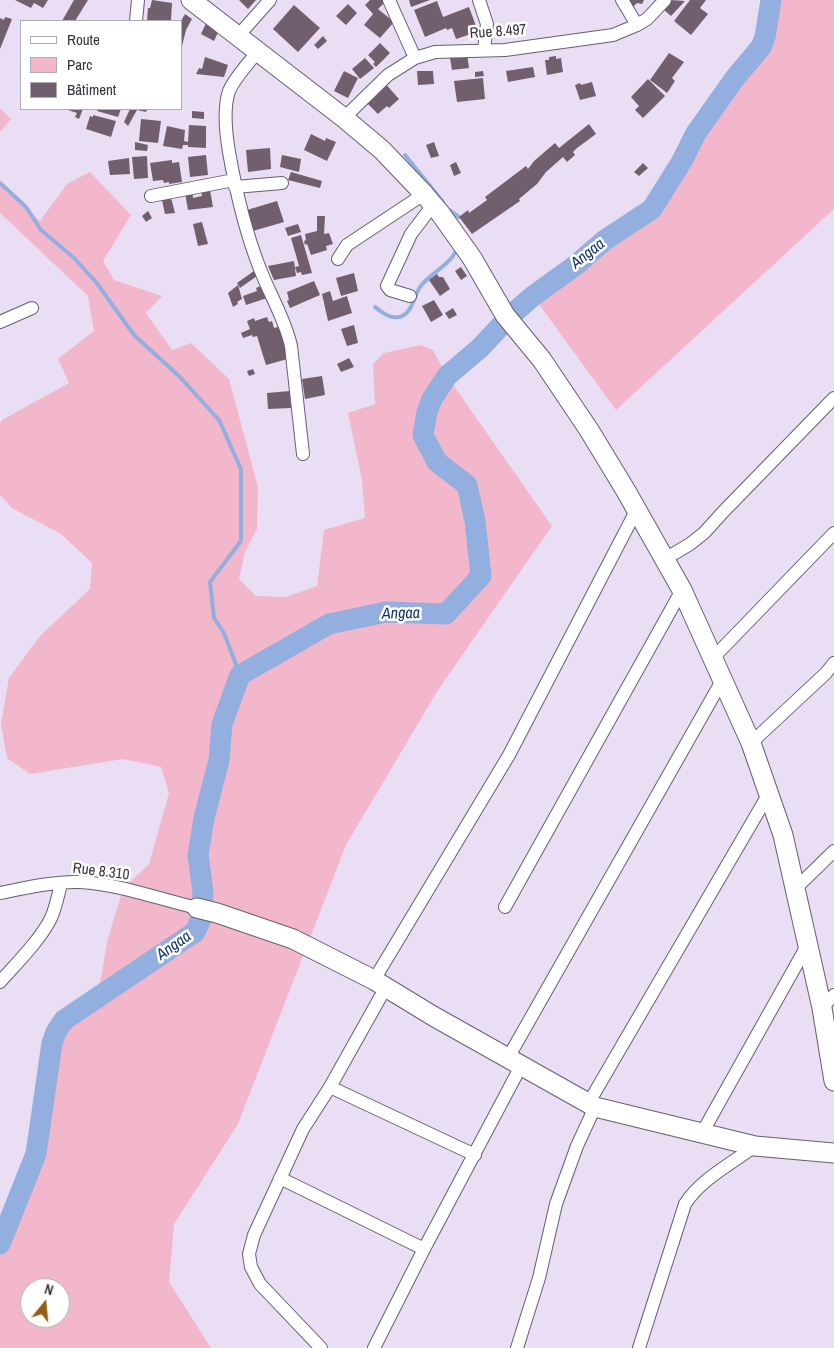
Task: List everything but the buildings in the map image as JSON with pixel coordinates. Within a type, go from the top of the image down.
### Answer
[{"type":"street","points":[[136,20],[138,0]]},
{"type":"street","points":[[191,0],[344,118],[382,150],[428,200],[472,258],[505,315],[542,360],[589,430],[637,509],[682,590],[723,679],[751,743],[783,835],[808,944],[828,1001],[834,1081]]},
{"type":"street","points":[[238,36],[270,0]]},
{"type":"street","points":[[389,0],[415,58]]},
{"type":"street","points":[[479,0],[487,24],[484,50]]},
{"type":"street","points":[[622,0],[637,25]]},
{"type":"street","name":"Rue 8.497","points":[[344,118],[388,75],[415,58],[435,52],[505,50],[613,35],[647,19],[665,0]]},
{"type":"street","points":[[258,51],[230,90],[226,103],[227,138],[234,184],[250,243],[261,272],[288,330],[303,454]]},
{"type":"street","points":[[151,196],[234,184],[282,183]]},
{"type":"street","points":[[338,259],[347,245],[428,200]]},
{"type":"street","points":[[410,296],[390,290],[387,286],[428,200]]},
{"type":"street","points":[[0,322],[32,308]]},
{"type":"street","points":[[664,559],[690,544],[704,533],[834,398]]},
{"type":"street","points":[[321,1348],[260,1284],[251,1267],[249,1254],[254,1235],[304,1129],[330,1087],[380,983],[509,755],[637,509]]},
{"type":"street","points":[[713,658],[834,533]]},
{"type":"street","points":[[504,907],[682,590]]},
{"type":"street","points":[[751,743],[826,674],[834,663]]},
{"type":"street","points":[[374,1348],[424,1249],[475,1155],[515,1062],[723,679]]},
{"type":"street","points":[[517,1348],[539,1278],[556,1204],[591,1106],[768,795]]},
{"type":"street","points":[[795,889],[834,851]]},
{"type":"street","name":"Rue 8.310","points":[[0,894],[28,887],[79,882],[110,886],[196,908]]},
{"type":"street","points":[[0,982],[34,943],[51,919],[61,884]]},
{"type":"street","points":[[196,908],[217,913],[292,939],[380,983],[432,1016],[591,1106],[755,1146],[834,1153]]},
{"type":"street","points":[[702,1133],[808,944]]},
{"type":"street","points":[[330,1087],[475,1155]]},
{"type":"street","points":[[639,1348],[685,1204],[693,1192],[704,1182],[755,1146]]},
{"type":"street","points":[[280,1178],[424,1249]]},
{"type":"green space","points":[[771,0],[834,0],[834,209],[616,410],[533,296],[576,265],[605,240],[652,209],[682,161],[696,133],[735,78],[761,47],[765,37]]},
{"type":"green space","points":[[0,108],[11,119],[0,132]]},
{"type":"green space","points":[[90,172],[131,215],[103,261],[114,280],[162,296],[146,313],[172,350],[191,343],[229,379],[258,487],[257,529],[245,552],[239,579],[256,596],[286,597],[317,586],[324,530],[365,518],[362,480],[348,413],[375,404],[373,364],[384,353],[421,345],[433,350],[447,376],[552,526],[438,690],[346,845],[238,1124],[174,1224],[169,1282],[211,1348],[0,1348],[0,1244],[36,1154],[52,1043],[59,1028],[70,1016],[97,999],[108,938],[123,889],[149,864],[169,793],[161,767],[123,759],[30,774],[7,758],[1,724],[9,678],[40,636],[90,589],[92,563],[61,534],[12,508],[0,495],[0,424],[2,420],[69,383],[58,359],[94,331],[88,296],[0,213],[0,183],[40,221],[67,184]]},
{"type":"waterway","name":"Angaa","points":[[0,1244],[36,1154],[52,1043],[56,1032],[64,1020],[195,932],[202,917],[203,892],[198,855],[204,818],[219,760],[222,724],[240,675],[329,624],[386,612],[446,614],[481,576],[475,521],[467,485],[437,462],[423,435],[427,412],[432,399],[447,376],[480,348],[510,316],[533,296],[576,265],[605,240],[652,209],[682,161],[696,133],[735,78],[761,47],[765,37],[771,0]]},
{"type":"waterway","points":[[405,155],[443,202]]},
{"type":"waterway","points":[[0,183],[26,207],[41,230],[73,257],[96,282],[134,335],[179,376],[219,420],[241,469],[241,541],[210,582],[214,618],[224,633],[240,675]]},
{"type":"waterway","points":[[449,210],[459,217]]},
{"type":"waterway","points":[[375,307],[392,317],[403,316],[410,309],[420,287],[449,261],[456,251],[455,248]]}]
